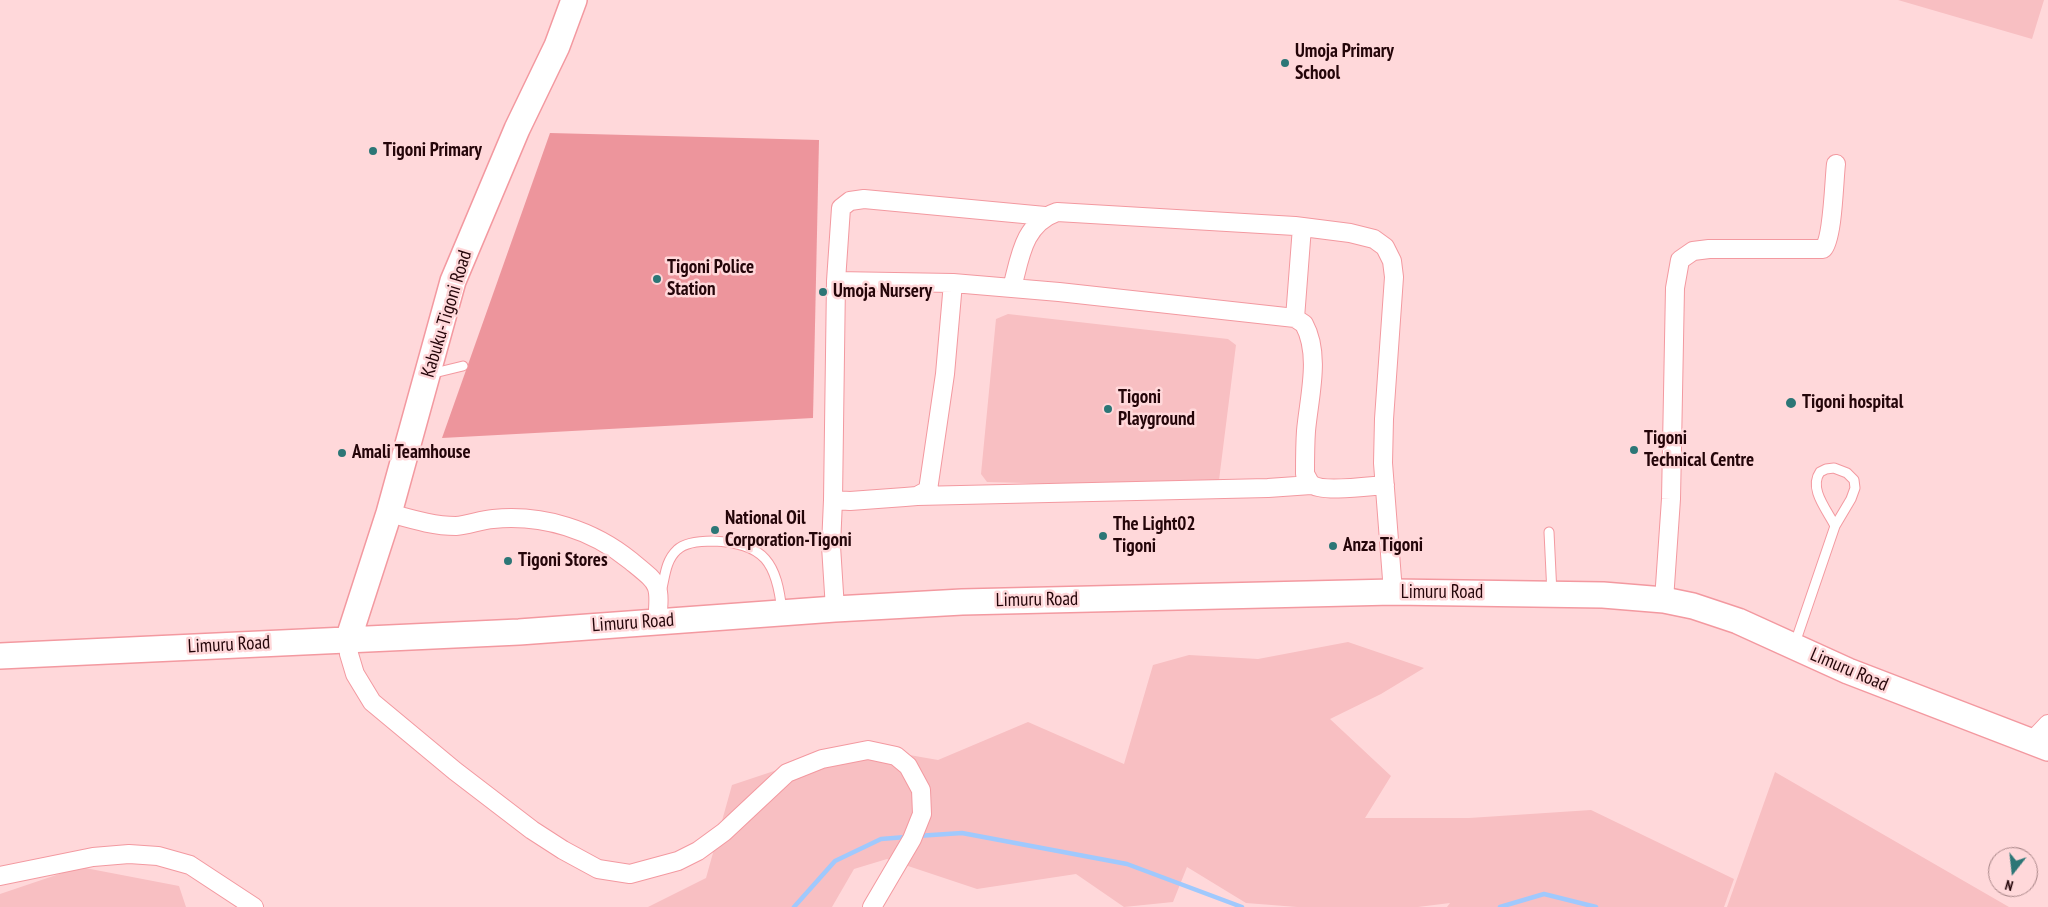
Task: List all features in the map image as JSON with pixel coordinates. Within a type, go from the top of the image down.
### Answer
[{"type":"main road","name":"Kabuku-Tigoni Road","points":[[348,640],[389,513],[454,281],[517,129],[557,46],[574,0]]},
{"type":"main road","name":"Limuru Road","points":[[0,656],[519,632],[658,609],[782,613],[962,602],[1393,592],[1552,594],[1664,600],[1693,606],[1738,621],[1848,671],[2043,738]]},
{"type":"street","points":[[1664,600],[1671,499],[1675,288],[1680,260],[1693,251],[1709,249],[1823,248],[1827,241],[1836,164]]},
{"type":"street","points":[[836,609],[831,546],[836,282],[841,208],[850,201],[864,199],[1046,216]]},
{"type":"street","points":[[1012,288],[1028,234],[1037,222],[1057,212],[1073,211],[1302,227],[1365,236],[1380,243],[1391,257],[1394,277],[1384,420],[1385,485],[1393,592]]},
{"type":"street","points":[[1295,318],[1302,227]]},
{"type":"street","points":[[836,282],[953,283],[1295,318],[1304,324],[1312,345],[1312,381],[1305,465],[1305,474],[1311,484]]},
{"type":"street","points":[[917,496],[928,490],[931,475],[945,374],[953,283]]},
{"type":"street","points":[[833,500],[850,501],[917,496],[1268,488],[1311,484],[1324,488],[1385,485]]},
{"type":"street","points":[[389,513],[424,523],[456,526],[494,519],[543,521],[582,531],[605,541],[654,579],[658,609]]},
{"type":"street","points":[[348,640],[349,654],[355,674],[372,702],[455,771],[532,830],[598,869],[630,874],[678,861],[698,851],[724,832],[787,773],[822,759],[868,750],[896,756],[908,766],[921,790],[922,814],[912,839],[872,907]]},
{"type":"street","points":[[0,876],[93,857],[130,854],[158,856],[190,865],[254,907]]},
{"type":"lane","points":[[428,374],[463,366]]},
{"type":"lane","points":[[1794,646],[1835,526],[1851,499],[1855,488],[1854,480],[1847,474],[1834,468],[1826,469],[1816,477],[1816,485],[1818,495],[1835,526]]},
{"type":"lane","points":[[1549,532],[1552,594]]},
{"type":"lane","points":[[658,609],[666,567],[677,550],[685,544],[710,541],[745,545],[759,551],[768,560],[778,583],[782,613]]},
{"type":"shaded area","points":[[1898,0],[2044,0],[2032,39]]},
{"type":"shaded area","name":"Tigoni Playground","points":[[1008,314],[1228,339],[1236,345],[1218,488],[987,482],[981,474],[996,319]]},
{"type":"shaded area","points":[[1348,642],[1424,668],[1381,694],[1330,719],[1391,776],[1365,818],[1469,818],[1591,810],[1734,879],[1724,907],[1447,907],[1450,903],[1418,907],[1297,907],[1246,903],[1187,867],[1173,902],[1124,907],[1076,874],[977,889],[887,859],[854,869],[832,907],[648,907],[706,878],[732,785],[852,745],[938,760],[1028,722],[1124,764],[1153,665],[1189,655],[1258,659]]},
{"type":"shaded area","points":[[1775,772],[1988,895],[1988,897],[1992,897],[2009,907],[1727,907]]},
{"type":"shaded area","points":[[80,867],[179,886],[186,907],[0,907],[0,894]]},
{"type":"building","name":"Tigoni Police Station","points":[[550,133],[819,140],[813,418],[442,438]]},
{"type":"waterway","points":[[917,836],[962,833],[1127,864],[1242,907]]},
{"type":"waterway","points":[[794,907],[835,861],[881,839],[906,837]]},
{"type":"waterway","points":[[1500,907],[1544,894],[1596,907]]},
{"type":"place","name":"Umoja Primary School","points":[[1285,63]]},
{"type":"place","name":"Tigoni Primary","points":[[373,151]]},
{"type":"place","name":"Tigoni Police Station","points":[[657,279]]},
{"type":"place","name":"Umoja Nursery","points":[[823,292]]},
{"type":"place","name":"Tigoni hospital","points":[[1791,403]]},
{"type":"place","name":"Tigoni Playground","points":[[1108,409]]},
{"type":"place","name":"Tigoni Technical Centre","points":[[1634,450]]},
{"type":"place","name":"Amali Teamhouse","points":[[342,453]]},
{"type":"place","name":"National Oil Corporation-Tigoni","points":[[715,530]]},
{"type":"place","name":"The Light02 Tigoni","points":[[1103,536]]},
{"type":"place","name":"Anza Tigoni","points":[[1333,546]]},
{"type":"place","name":"Tigoni Stores","points":[[508,561]]}]
